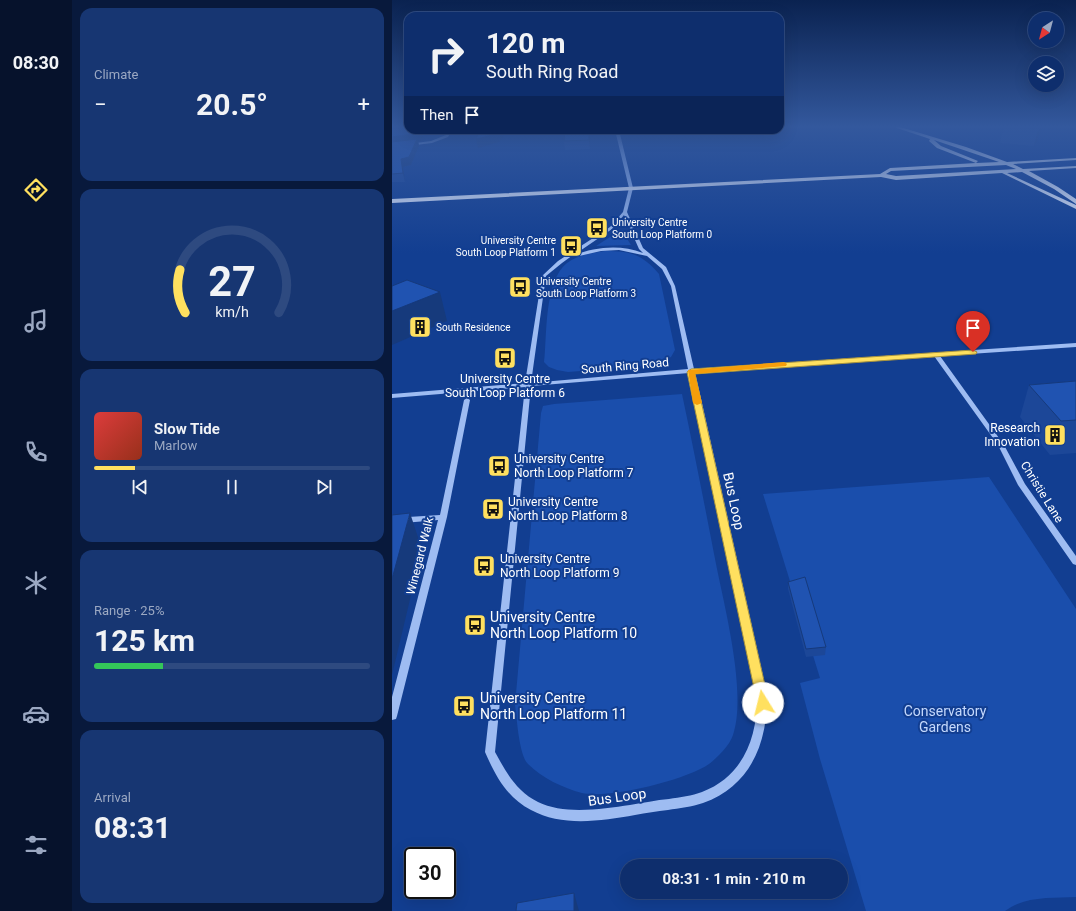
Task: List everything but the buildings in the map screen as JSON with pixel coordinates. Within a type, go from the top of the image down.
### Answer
[{"type":"main road","points":[[881,175],[890,170],[912,169]]},
{"type":"main road","points":[[991,169],[1076,207]]},
{"type":"main road","points":[[1018,169],[1062,191],[1076,202]]},
{"type":"main road","points":[[392,201],[881,175],[896,178],[1049,169]]},
{"type":"street","points":[[626,169],[631,188]]},
{"type":"street","name":"Bus Loop","points":[[624,212],[641,249],[658,262],[669,275],[673,286],[762,694],[764,713],[760,729],[747,764],[718,790],[702,798],[602,815],[578,817],[557,814],[536,807],[520,797],[507,785],[496,769],[490,752],[525,405],[544,276],[560,262],[612,228],[624,212],[631,188]]},
{"type":"street","name":"Bus Loop","points":[[560,262],[589,252],[619,249],[638,252],[658,262]]},
{"type":"street","name":"South Ring Road","points":[[392,396],[691,372],[1076,345]]},
{"type":"street","name":"Christie Lane","points":[[936,354],[1001,445],[1022,484],[1076,562]]},
{"type":"street","name":"Winegard Walk","points":[[392,716],[442,517],[466,400]]},
{"type":"street","points":[[392,521],[442,517]]},
{"type":"green space","points":[[621,230],[625,230],[626,237],[631,245],[596,246]]},
{"type":"green space","points":[[605,251],[622,252],[635,255],[647,262],[659,274],[675,350],[671,357],[655,365],[568,372],[549,367],[544,362],[548,309],[554,282],[560,271],[571,260],[585,255]]},
{"type":"green space","points":[[682,394],[733,651],[738,697],[737,717],[733,735],[726,747],[709,764],[683,776],[666,782],[628,791],[594,794],[582,793],[553,782],[528,764],[522,753],[520,745],[515,705],[541,413],[543,406],[554,404]]},
{"type":"green space","name":"Conservatory Gardens","points":[[989,477],[1076,609],[1076,897],[1030,900],[1013,906],[1005,911],[866,911],[820,759],[800,683],[820,678],[763,494]]},
{"type":"slow traffic","points":[[697,403],[691,372],[784,364]]},
{"type":"place","name":"University Centre South Loop Platform 0","points":[[597,228]]},
{"type":"place","name":"University Centre South Loop Platform 1","points":[[571,246]]},
{"type":"place","name":"University Centre South Loop Platform 3","points":[[520,287]]},
{"type":"place","name":"South Residence","points":[[420,327]]},
{"type":"place","name":"University Centre South Loop Platform 6","points":[[505,358]]},
{"type":"place","name":"Research Innovation","points":[[1055,435]]},
{"type":"place","name":"University Centre North Loop Platform 7","points":[[499,466]]},
{"type":"place","name":"University Centre North Loop Platform 8","points":[[493,509]]},
{"type":"place","name":"University Centre North Loop Platform 9","points":[[484,566]]},
{"type":"place","name":"University Centre North Loop Platform 10","points":[[475,625]]},
{"type":"place","name":"University Centre North Loop Platform 11","points":[[464,706]]},
{"type":"route","points":[[763,703],[691,372],[739,367],[973,352]]}]
